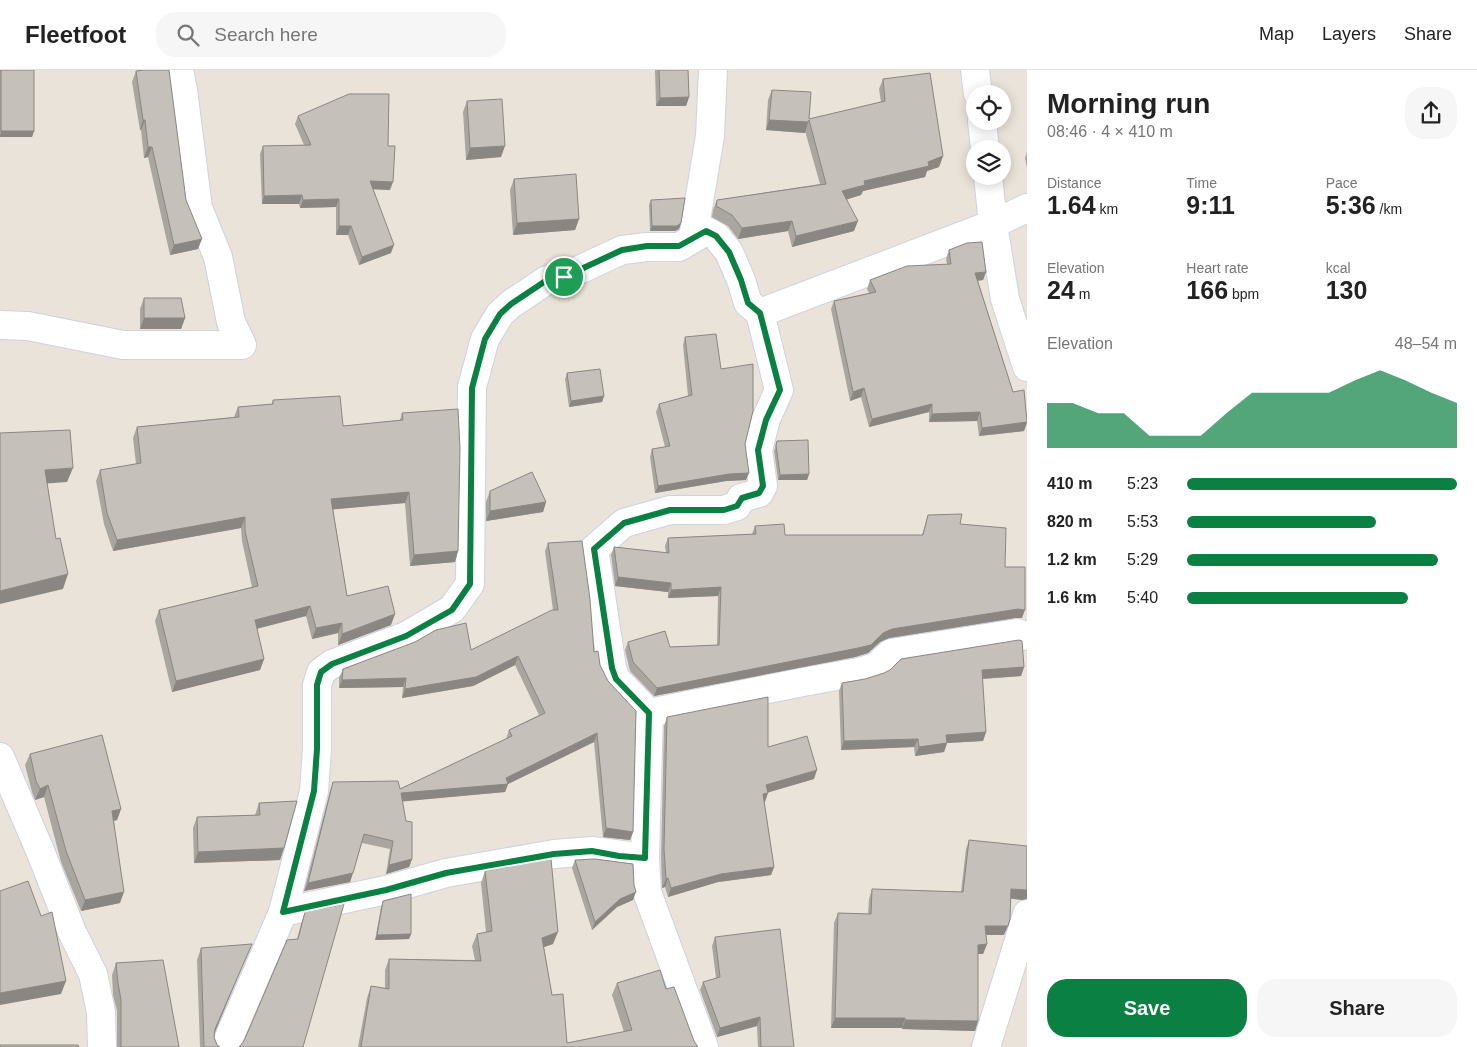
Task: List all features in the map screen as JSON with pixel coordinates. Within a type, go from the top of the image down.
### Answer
[{"type":"street","points":[[0,325],[28,326],[123,345],[242,345],[231,322],[218,257],[198,208],[179,70]]},
{"type":"street","points":[[693,238],[710,136],[713,70]]},
{"type":"street","points":[[975,70],[977,85]]},
{"type":"street","points":[[989,185],[993,224],[1006,299],[1027,367]]},
{"type":"street","points":[[760,313],[993,224],[1027,208]]},
{"type":"street","points":[[225,1047],[283,912],[314,791],[317,749],[317,685],[321,672],[332,664],[406,636],[452,610],[470,584],[472,388],[485,339],[500,314],[511,304],[547,280],[564,277],[622,250],[647,246],[679,246],[706,231],[716,236],[729,252],[748,303],[760,313],[780,390],[766,420],[758,450],[763,486],[759,493],[742,498],[737,506],[724,510],[670,510],[624,523],[594,549],[612,668],[616,679],[649,713],[645,858],[648,892],[704,1047]]},
{"type":"street","points":[[649,713],[860,672],[876,666],[891,653],[1017,633],[1027,636]]},
{"type":"street","points":[[0,757],[41,852],[72,932],[92,974],[101,1012],[102,1047]]},
{"type":"street","points":[[283,912],[386,890],[446,873],[554,854],[592,851],[645,858]]},
{"type":"street","points":[[986,1047],[1027,914]]},
{"type":"building","points":[[1,70],[34,70],[34,131],[1,131]]},
{"type":"building","points":[[169,70],[186,200],[202,239],[174,245],[152,147],[148,147],[145,120],[143,120],[136,71]]},
{"type":"building","points":[[659,70],[688,70],[689,97],[660,98]]},
{"type":"building","points":[[930,73],[943,156],[928,162],[929,166],[864,181],[865,185],[842,191],[858,221],[796,236],[792,221],[742,228],[732,215],[716,206],[717,200],[826,184],[809,120],[808,122],[769,120],[772,90],[811,92],[809,119],[885,101],[883,79]]},
{"type":"building","points":[[349,94],[389,94],[388,146],[395,146],[393,182],[370,181],[394,245],[362,257],[351,226],[339,226],[339,199],[303,200],[302,195],[264,196],[263,146],[311,145],[298,116]]},
{"type":"building","points":[[502,99],[505,146],[470,148],[467,101]]},
{"type":"building","points":[[576,174],[579,219],[517,223],[514,179]]},
{"type":"building","points":[[685,198],[681,223],[677,226],[652,226],[651,200]]},
{"type":"building","points":[[982,242],[986,272],[975,273],[1013,392],[1024,390],[1027,422],[982,428],[980,412],[932,414],[932,404],[872,419],[864,388],[853,392],[834,301],[876,292],[870,280],[907,266],[951,264],[949,250],[967,243]]},
{"type":"building","points":[[144,298],[181,298],[185,318],[144,318]]},
{"type":"building","points":[[716,334],[721,369],[753,364],[753,411],[745,444],[749,473],[729,474],[658,486],[652,449],[670,446],[659,404],[692,395],[685,337]]},
{"type":"building","points":[[600,369],[604,396],[571,401],[567,373]]},
{"type":"building","points":[[340,396],[343,426],[403,420],[402,413],[458,409],[460,448],[458,551],[414,555],[409,492],[331,499],[347,596],[388,586],[395,614],[342,634],[342,623],[316,628],[310,606],[255,620],[264,659],[176,681],[159,610],[258,586],[245,531],[245,517],[117,540],[107,513],[100,470],[141,463],[137,427],[239,417],[238,407],[273,404],[273,400]]},
{"type":"building","points":[[70,430],[73,468],[45,470],[56,539],[60,538],[68,574],[0,591],[0,433]]},
{"type":"building","points":[[808,440],[809,474],[780,475],[777,441]]},
{"type":"building","points":[[532,472],[546,502],[490,511],[490,491]]},
{"type":"building","points":[[962,514],[960,524],[1006,528],[1005,567],[1025,567],[1025,610],[1018,609],[892,629],[883,633],[871,645],[657,688],[633,662],[628,642],[665,631],[670,647],[719,645],[721,587],[671,590],[671,583],[618,577],[614,547],[669,553],[668,538],[756,534],[755,526],[784,524],[785,535],[923,535],[928,515]]},
{"type":"building","points":[[582,541],[590,599],[594,652],[598,651],[600,665],[608,681],[636,711],[633,832],[606,828],[597,733],[506,778],[508,784],[401,793],[406,821],[412,822],[412,859],[389,865],[393,841],[364,834],[353,873],[308,883],[333,782],[398,781],[400,789],[512,736],[509,730],[545,713],[518,656],[476,677],[405,689],[406,678],[342,680],[343,669],[415,642],[436,630],[466,623],[471,650],[552,610],[558,610],[548,543]]},
{"type":"building","points":[[1022,641],[1024,667],[982,670],[986,732],[946,735],[947,743],[919,747],[918,739],[844,741],[842,683],[884,673],[901,659]]},
{"type":"building","points":[[768,697],[768,747],[807,736],[817,770],[766,785],[768,793],[763,794],[774,867],[721,874],[671,888],[668,878],[666,879],[664,849],[667,717]]},
{"type":"building","points":[[102,735],[121,809],[112,811],[124,892],[85,900],[66,851],[48,785],[40,789],[36,781],[30,754]]},
{"type":"building","points":[[297,801],[284,848],[198,852],[197,817],[260,815],[259,803]]},
{"type":"building","points":[[969,840],[1027,846],[1027,890],[1011,889],[1008,926],[985,926],[987,944],[978,945],[978,1021],[835,1018],[838,913],[871,914],[872,889],[963,892]]},
{"type":"building","points":[[551,859],[558,932],[542,938],[552,995],[563,994],[567,1043],[632,1030],[617,983],[660,970],[666,989],[674,987],[698,1047],[361,1047],[371,986],[389,989],[389,959],[481,961],[477,934],[492,931],[485,871]]},
{"type":"building","points":[[595,859],[633,864],[636,892],[620,899],[595,922],[575,860]]},
{"type":"building","points":[[28,881],[41,916],[52,912],[66,981],[0,993],[0,891]]},
{"type":"building","points":[[411,894],[411,934],[377,935],[383,901]]},
{"type":"building","points":[[344,904],[303,1047],[239,1047],[244,1041],[287,940],[298,939],[305,912]]},
{"type":"building","points":[[780,929],[794,1047],[761,1047],[760,1017],[720,1028],[703,982],[720,977],[715,937]]},
{"type":"building","points":[[252,944],[215,1029],[214,1037],[217,1045],[220,1047],[204,1047],[201,948]]},
{"type":"building","points":[[163,960],[179,1047],[121,1047],[121,1000],[116,963]]},
{"type":"building","points":[[0,1045],[78,1045],[79,1047],[0,1047]]},
{"type":"route","points":[[706,231],[716,236],[729,252],[748,303],[760,313],[780,390],[766,420],[758,450],[763,486],[759,493],[742,498],[737,506],[724,510],[670,510],[624,523],[594,549],[612,668],[616,679],[649,713],[645,858],[592,851],[554,854],[446,873],[386,890],[283,912],[314,791],[317,749],[317,685],[321,672],[332,664],[406,636],[452,610],[470,584],[472,388],[485,339],[500,314],[511,304],[547,280],[564,277],[622,250],[647,246],[679,246],[706,231]]}]
